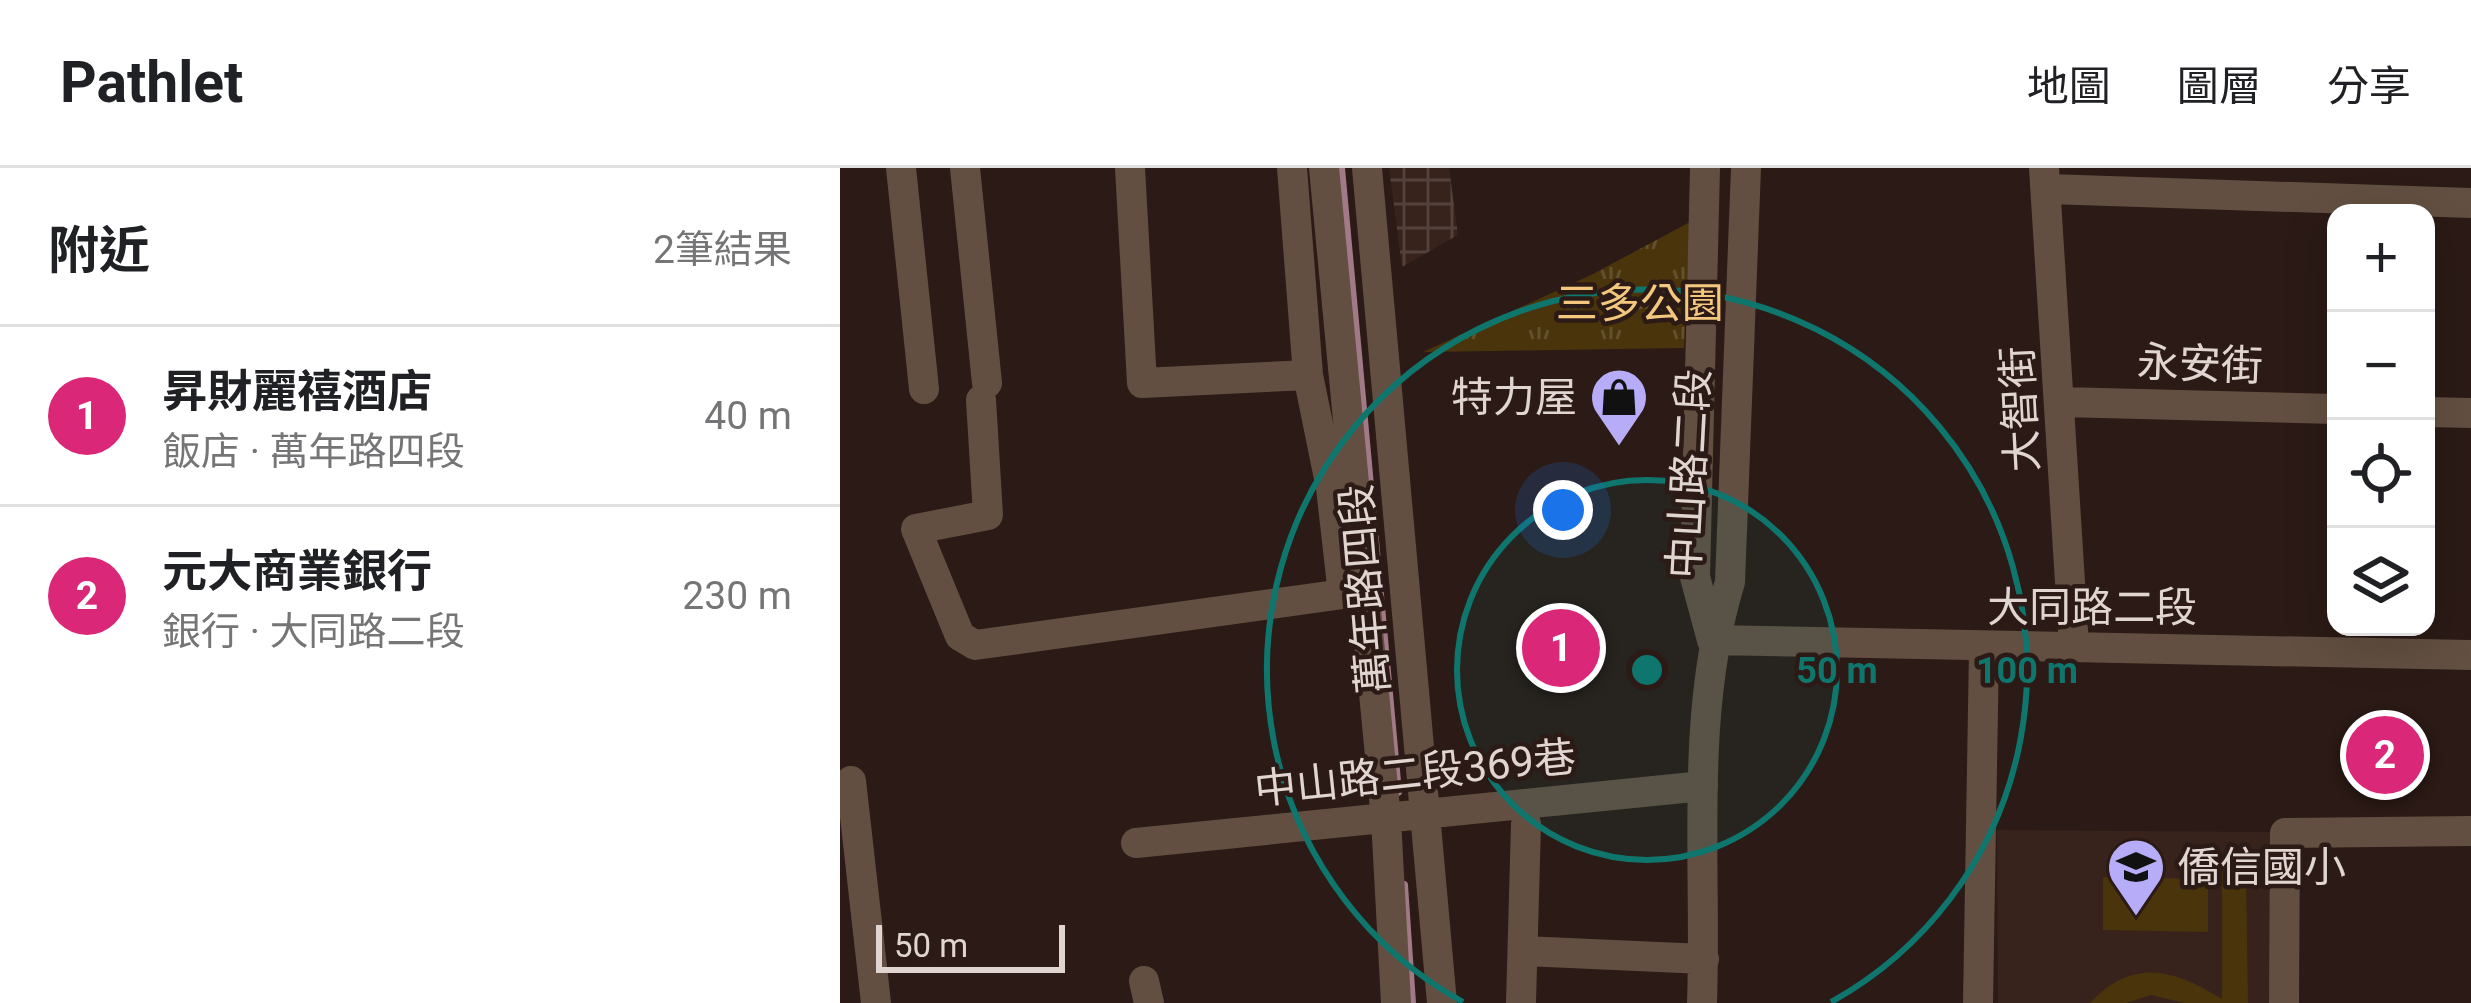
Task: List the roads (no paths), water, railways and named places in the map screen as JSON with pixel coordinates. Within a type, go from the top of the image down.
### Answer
[{"type":"street","points":[[901,168],[924,388]]},
{"type":"street","points":[[965,168],[984,392],[988,515],[916,529],[960,635],[975,645],[1343,594],[1331,488],[1308,375],[1292,168]]},
{"type":"street","points":[[1130,168],[1142,383],[1308,375]]},
{"type":"street","name":"萬年路四段","points":[[1324,168],[1386,818],[1396,1003]]},
{"type":"street","name":"萬年路四段","points":[[1366,168],[1442,1003]]},
{"type":"street","name":"中山路二段","points":[[1705,168],[1695,577],[1712,640]]},
{"type":"street","name":"中山路二段","points":[[1702,1003],[1702,786],[1712,640],[1730,582],[1746,168]]},
{"type":"street","points":[[2046,178],[2471,203]]},
{"type":"street","name":"大智街","points":[[2046,178],[2074,646]]},
{"type":"street","name":"永安街","points":[[2062,402],[2327,410]]},
{"type":"street","points":[[2435,412],[2471,413]]},
{"type":"street","name":"大同路二段","points":[[1712,640],[1984,650],[2074,646],[2471,656]]},
{"type":"street","points":[[1978,1003],[1984,650]]},
{"type":"street","points":[[850,782],[876,1003]]},
{"type":"street","name":"中山路二段369巷","points":[[1136,843],[1702,786]]},
{"type":"street","points":[[1521,1003],[1526,824]]},
{"type":"street","points":[[2284,1003],[2285,833],[2471,831]]},
{"type":"street","points":[[1523,951],[1704,959]]},
{"type":"waterway","points":[[1341,168],[1398,792]]},
{"type":"waterway","points":[[1404,885],[1412,1003]]},
{"type":"place","name":"特力屋","points":[[1619,448]]},
{"type":"place","name":"昇財麗禧酒店","points":[[1561,648]]},
{"type":"place","name":"元大商業銀行","points":[[2385,755]]},
{"type":"place","name":"僑信國小","points":[[2136,918]]},
{"type":"park label","name":"三多公園","points":[[1640,303]]}]
